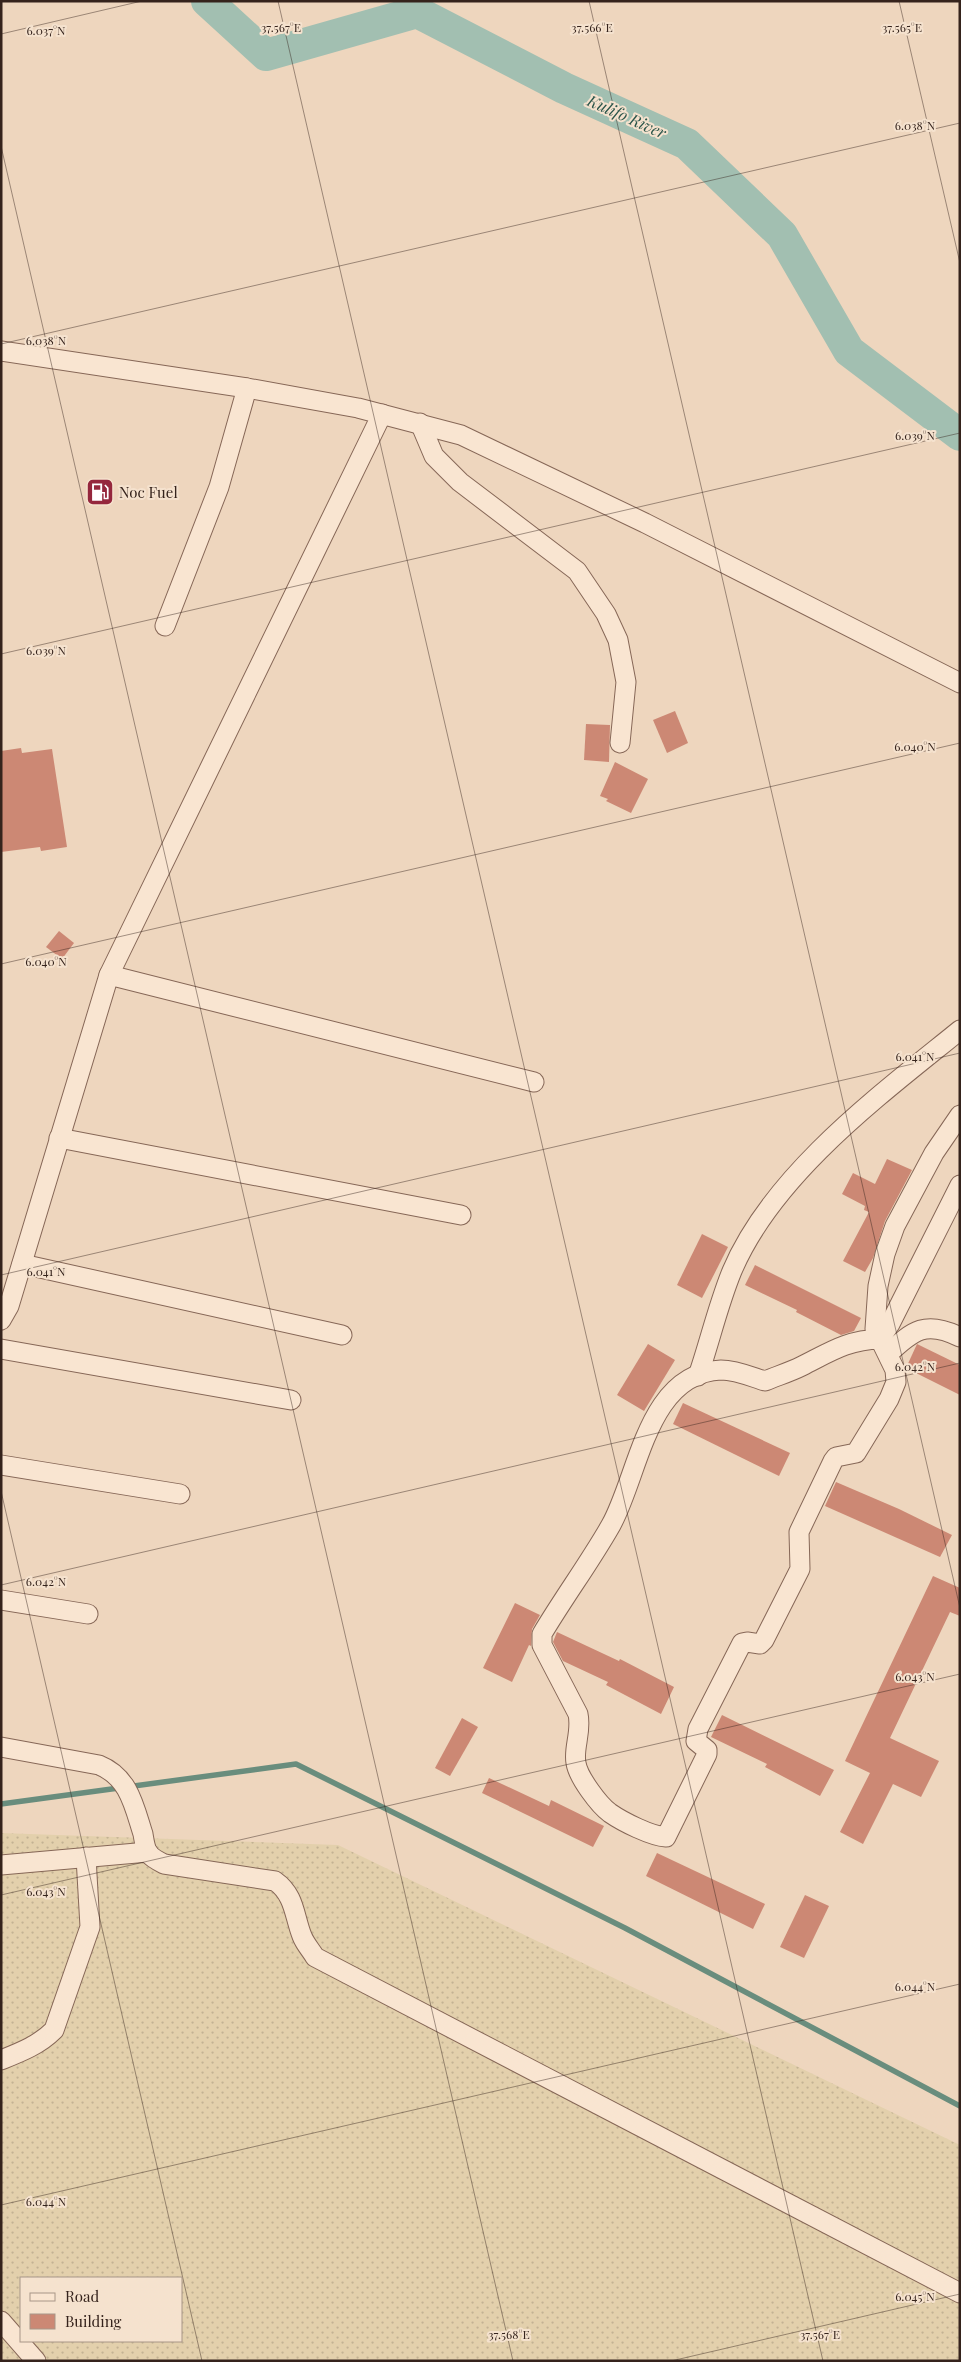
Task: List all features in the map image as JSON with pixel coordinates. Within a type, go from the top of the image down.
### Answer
[{"type":"street","points":[[1,351],[247,388],[382,414],[462,435],[636,519],[960,683]]},
{"type":"street","points":[[165,626],[219,487],[247,388]]},
{"type":"street","points":[[1,1320],[9,1306],[110,975],[382,414]]},
{"type":"street","points":[[420,423],[434,456],[460,482],[577,571],[606,614],[618,640],[626,682],[620,743]]},
{"type":"street","points":[[110,975],[534,1082]]},
{"type":"street","points":[[698,1376],[732,1270],[775,1197],[805,1164],[874,1100],[960,1030]]},
{"type":"street","points":[[960,1115],[934,1153],[895,1226],[888,1245],[878,1286],[875,1329],[884,1347],[896,1370],[896,1382],[889,1399],[856,1454],[836,1458],[833,1461],[799,1532],[800,1569],[764,1640],[760,1644],[742,1643],[739,1647],[696,1737],[696,1742],[707,1750],[707,1754],[666,1837],[658,1836],[609,1812],[578,1774],[575,1761],[580,1726],[578,1714],[542,1645],[542,1634],[611,1525],[624,1498],[657,1413],[678,1386],[698,1376],[721,1370],[741,1373],[765,1381],[802,1366],[835,1348],[862,1340],[884,1347],[923,1329],[943,1328],[960,1336]]},
{"type":"street","points":[[59,1138],[461,1215]]},
{"type":"street","points":[[884,1347],[890,1324],[960,1185]]},
{"type":"street","points":[[22,1264],[342,1335]]},
{"type":"street","points":[[1,1349],[291,1400]]},
{"type":"street","points":[[1,1466],[180,1494]]},
{"type":"street","points":[[1,1600],[88,1614]]},
{"type":"street","points":[[1,1747],[99,1765],[119,1776],[134,1805],[148,1852],[154,1858],[164,1864],[275,1881],[290,1896],[303,1938],[315,1957],[960,2293]]},
{"type":"street","points":[[1,1864],[148,1852]]},
{"type":"street","points":[[1,2060],[29,2049],[46,2039],[54,2030],[90,1928],[86,1857]]},
{"type":"street","points":[[1,2321],[36,2361]]},
{"type":"shaded area","points":[[1,1833],[338,1845],[960,2145],[960,2361],[1,2361]]},
{"type":"building","points":[[675,711],[688,743],[667,753],[653,720]]},
{"type":"building","points":[[586,724],[610,725],[609,762],[584,760]]},
{"type":"building","points":[[21,748],[22,753],[52,749],[67,847],[41,851],[40,847],[1,852],[1,751]]},
{"type":"building","points":[[615,762],[648,779],[631,813],[600,796]]},
{"type":"building","points":[[59,931],[74,943],[62,959],[46,947]]},
{"type":"building","points":[[887,1159],[912,1170],[885,1221],[873,1258],[865,1272],[843,1261],[869,1212],[864,1210],[865,1206],[842,1194],[853,1173],[875,1184]]},
{"type":"building","points":[[702,1234],[728,1247],[702,1298],[677,1285]]},
{"type":"building","points":[[755,1265],[861,1318],[854,1331],[841,1335],[796,1312],[797,1310],[745,1285]]},
{"type":"building","points":[[648,1344],[675,1360],[644,1411],[617,1395]]},
{"type":"building","points":[[917,1344],[960,1365],[960,1395],[906,1368]]},
{"type":"building","points":[[683,1403],[790,1453],[779,1476],[673,1424]]},
{"type":"building","points":[[836,1482],[899,1509],[952,1535],[940,1557],[825,1506]]},
{"type":"building","points":[[933,1576],[960,1588],[960,1616],[950,1612],[890,1738],[939,1761],[921,1797],[893,1784],[863,1844],[840,1832],[870,1773],[845,1761]]},
{"type":"building","points":[[515,1603],[540,1615],[532,1629],[531,1646],[529,1645],[512,1682],[483,1668]]},
{"type":"building","points":[[557,1632],[619,1661],[620,1659],[674,1687],[661,1714],[606,1685],[608,1682],[563,1661],[553,1642]]},
{"type":"building","points":[[722,1715],[834,1770],[820,1796],[765,1767],[767,1764],[711,1737]]},
{"type":"building","points":[[462,1718],[478,1727],[450,1776],[435,1768]]},
{"type":"building","points":[[489,1778],[549,1806],[551,1800],[604,1826],[593,1847],[482,1793]]},
{"type":"building","points":[[657,1853],[765,1904],[753,1929],[646,1876]]},
{"type":"building","points":[[805,1895],[829,1906],[804,1958],[780,1947]]},
{"type":"waterway","name":"Kulifo River","points":[[207,1],[266,55],[417,12],[564,88],[687,144],[782,235],[849,351],[960,435]]},
{"type":"waterway","points":[[1,1804],[296,1764],[625,1928],[960,2106]]},
{"type":"place","name":"Noc Fuel","points":[[100,492]]}]
